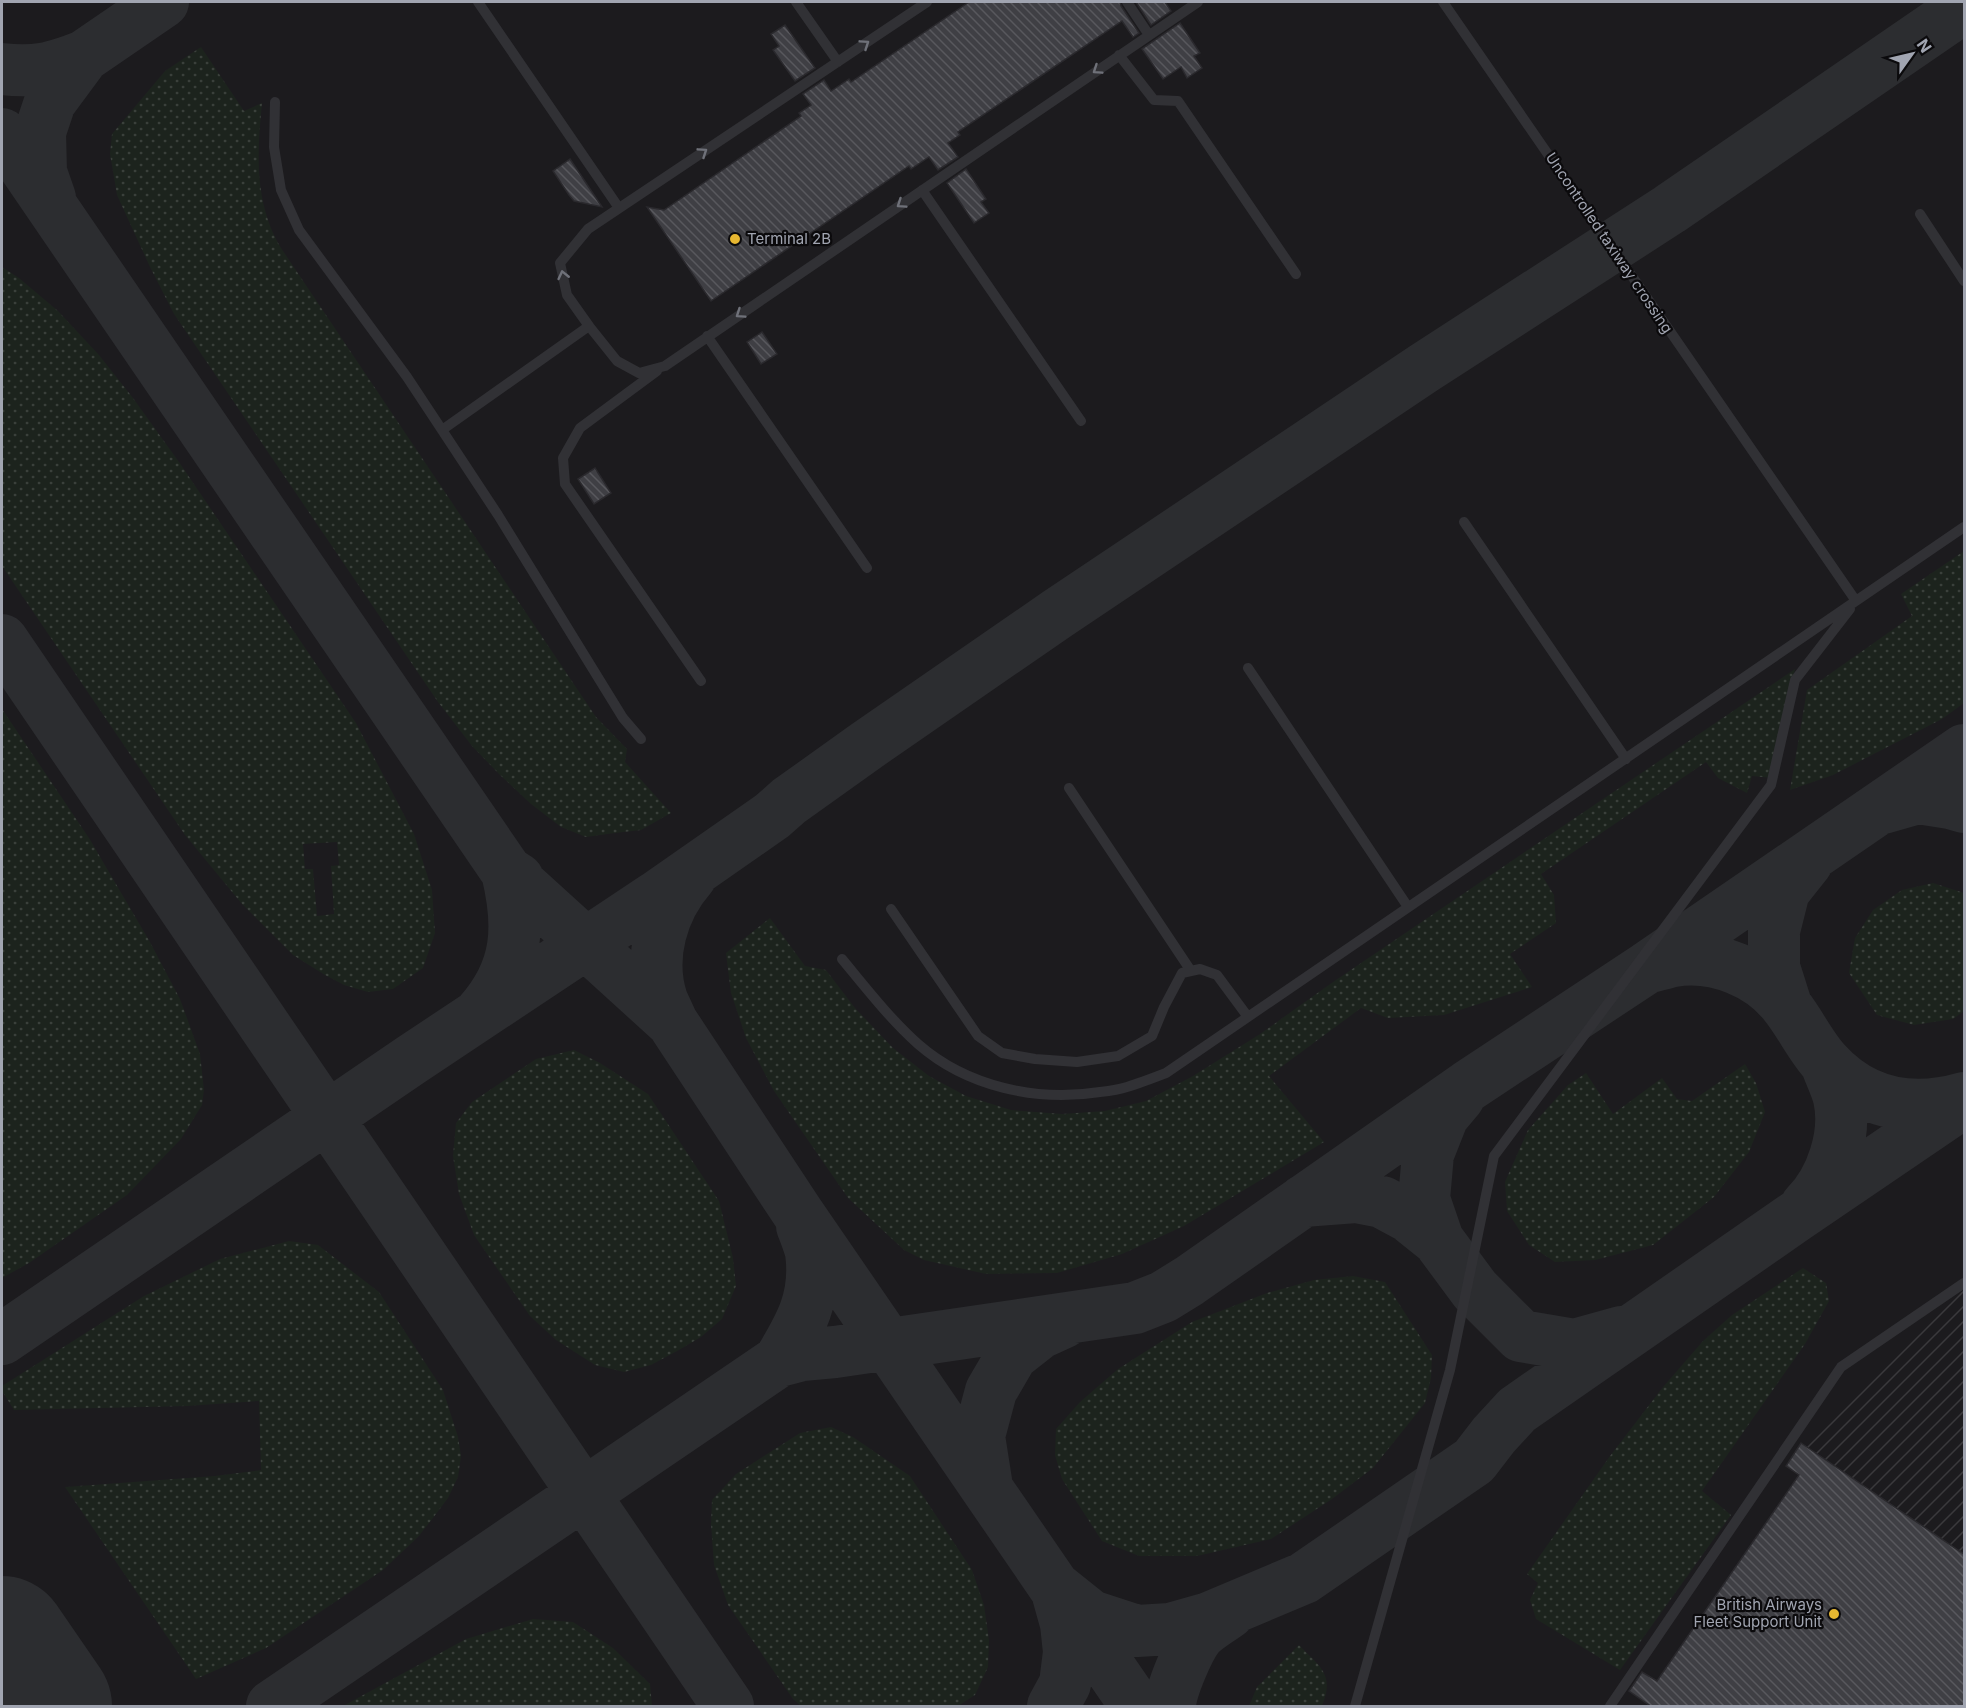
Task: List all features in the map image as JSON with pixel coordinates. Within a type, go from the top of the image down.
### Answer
[{"type":"lane","points":[[478,2],[620,208]]},
{"type":"lane","points":[[796,2],[838,62]]},
{"type":"lane","points":[[665,366],[639,373],[617,361],[567,295],[560,263],[588,229],[927,2]]},
{"type":"lane","points":[[1127,2],[1149,35]]},
{"type":"lane","points":[[701,681],[565,484],[563,458],[580,428],[707,336],[1198,2]]},
{"type":"lane","name":"Uncontrolled taxiway crossing","points":[[1443,2],[1856,601]]},
{"type":"lane","points":[[1119,55],[1154,100],[1178,100],[1296,274]]},
{"type":"lane","points":[[275,102],[274,147],[281,190],[299,230],[400,368],[442,430],[498,515],[623,718],[641,739]]},
{"type":"lane","points":[[922,190],[1081,421]]},
{"type":"lane","points":[[1920,214],[1965,281]]},
{"type":"lane","points":[[442,430],[589,326]]},
{"type":"lane","points":[[707,336],[867,567]]},
{"type":"lane","points":[[1464,522],[1626,759]]},
{"type":"lane","points":[[842,959],[895,1021],[918,1044],[943,1063],[968,1076],[1028,1093],[1060,1096],[1125,1088],[1166,1073],[1965,527]]},
{"type":"lane","points":[[1355,1707],[1450,1370],[1494,1156],[1771,785],[1795,680],[1856,601]]},
{"type":"lane","points":[[1248,668],[1408,907]]},
{"type":"lane","points":[[1069,788],[1191,971]]},
{"type":"lane","points":[[891,909],[978,1036],[1002,1053],[1035,1059],[1077,1062],[1118,1056],[1152,1036],[1182,973],[1200,969],[1218,975],[1248,1017]]},
{"type":"lane","points":[[1610,1707],[1841,1367],[1965,1283]]},
{"type":"shaded area","points":[[2,2],[1964,2],[1964,1706],[2,1706]]},
{"type":"shaded area","points":[[201,47],[244,111],[262,103],[259,177],[266,213],[281,248],[596,717],[627,749],[625,762],[671,813],[641,830],[586,837],[561,827],[531,804],[500,775],[472,746],[438,702],[174,314],[117,195],[110,154],[112,134],[165,71]]},
{"type":"shaded area","points":[[2,267],[19,278],[58,311],[99,355],[133,398],[356,723],[414,834],[432,890],[435,933],[423,968],[393,989],[368,992],[344,985],[293,955],[242,904],[185,835],[2,566]],"holes":[[[337,842],[339,865],[331,866],[334,914],[317,916],[313,869],[305,869],[303,844]]]},
{"type":"shaded area","points":[[1964,551],[1964,703],[1942,719],[1833,775],[1790,790],[1807,690],[1912,616],[1901,594]]},
{"type":"shaded area","points":[[1795,669],[1773,778],[1752,776],[1747,793],[1718,778],[1706,762],[1541,874],[1554,895],[1556,923],[1510,954],[1532,987],[1444,1015],[1388,1018],[1361,1008],[1269,1076],[1324,1142],[1184,1226],[1122,1254],[1057,1273],[986,1274],[924,1260],[904,1250],[848,1198],[774,1091],[746,1038],[731,993],[726,953],[770,918],[805,966],[826,970],[855,1008],[893,1048],[929,1076],[966,1096],[1011,1110],[1062,1114],[1105,1111],[1146,1101],[1193,1076],[1260,1034],[1333,982]]},
{"type":"shaded area","points":[[2,709],[89,838],[150,942],[180,999],[200,1054],[204,1090],[202,1105],[181,1139],[127,1195],[29,1263],[2,1278]]},
{"type":"shaded area","points":[[1933,883],[1964,893],[1964,1011],[1953,1019],[1914,1025],[1877,1015],[1849,973],[1855,938],[1873,910],[1902,890]]},
{"type":"shaded area","points":[[574,1050],[600,1063],[648,1094],[719,1201],[733,1258],[736,1286],[722,1319],[701,1337],[679,1350],[651,1365],[624,1372],[595,1365],[556,1340],[530,1316],[474,1235],[459,1194],[453,1156],[456,1123],[472,1102],[536,1059]]},
{"type":"shaded area","points":[[1745,1064],[1756,1083],[1765,1112],[1749,1152],[1714,1197],[1653,1245],[1595,1260],[1555,1262],[1529,1245],[1507,1211],[1505,1182],[1528,1130],[1568,1085],[1586,1073],[1613,1114],[1662,1078],[1677,1099],[1692,1101]]},
{"type":"shaded area","points":[[289,1241],[318,1245],[379,1292],[443,1390],[458,1437],[461,1456],[458,1477],[448,1498],[418,1537],[383,1570],[266,1648],[196,1679],[65,1487],[215,1476],[261,1470],[259,1401],[187,1406],[14,1410],[2,1391],[2,1386],[144,1296],[220,1259]]},
{"type":"shaded area","points":[[1803,1268],[1826,1283],[1829,1301],[1805,1344],[1702,1491],[1731,1515],[1620,1670],[1536,1619],[1530,1600],[1538,1583],[1527,1574],[1610,1456],[1663,1387],[1703,1341],[1732,1315]]},
{"type":"shaded area","points":[[1353,1276],[1385,1282],[1432,1355],[1431,1378],[1425,1403],[1373,1468],[1332,1499],[1271,1539],[1197,1556],[1139,1556],[1102,1541],[1062,1479],[1055,1455],[1056,1429],[1080,1402],[1118,1369],[1192,1322],[1267,1293],[1314,1280]]},
{"type":"shaded area","name":"British Airways Fleet Support Unit","points":[[1964,1279],[1964,1706],[1652,1706],[1657,1681],[1799,1475],[1786,1466],[1801,1443]]},
{"type":"shaded area","points":[[831,1427],[853,1437],[910,1476],[972,1570],[984,1605],[989,1640],[988,1667],[975,1695],[958,1706],[801,1706],[793,1699],[728,1605],[714,1565],[712,1500],[736,1474],[800,1433]]},
{"type":"shaded area","points":[[533,1619],[573,1622],[613,1648],[650,1684],[652,1706],[343,1706],[466,1639]]},
{"type":"shaded area","points":[[1299,1645],[1319,1666],[1326,1678],[1326,1695],[1322,1706],[1249,1706],[1257,1687]]},
{"type":"building","name":"Terminal 2B","points":[[969,2],[1120,2],[1139,33],[1133,37],[1122,21],[958,132],[960,135],[948,143],[958,157],[938,170],[929,157],[911,169],[909,166],[711,301],[647,207],[664,210],[801,116],[799,113],[811,105],[803,94],[824,80],[831,91],[849,79],[851,82]]},
{"type":"building","points":[[1136,2],[1165,2],[1171,11],[1151,25]]},
{"type":"building","points":[[1180,23],[1200,53],[1194,56],[1202,68],[1187,78],[1181,67],[1163,79],[1142,49]]},
{"type":"building","points":[[785,25],[815,68],[795,81],[773,50],[779,46],[771,34]]},
{"type":"building","points":[[570,159],[602,207],[574,201],[553,171]]},
{"type":"building","points":[[966,169],[986,199],[981,202],[989,213],[974,223],[947,183]]},
{"type":"building","points":[[762,332],[777,354],[761,364],[747,342]]},
{"type":"building","points":[[595,468],[611,493],[594,504],[578,479]]},
{"type":"building","name":"British Airways Fleet Support Unit","points":[[1801,1443],[1965,1555],[1965,1707],[1652,1707],[1629,1691],[1642,1672],[1657,1681],[1799,1475],[1786,1466]]},
{"type":"taxiway","points":[[55,76],[163,2]]},
{"type":"taxiway","points":[[2,1339],[411,1060],[656,897],[772,816],[789,801],[866,746],[1057,614],[1424,368],[1670,209],[1964,7]]},
{"type":"taxiway","points":[[2,69],[44,68],[84,56],[50,102],[40,132],[41,172],[50,198]]},
{"type":"taxiway","points":[[2,134],[507,872],[672,1022],[798,1213],[1136,1706]]},
{"type":"taxiway","points":[[2,640],[728,1706]]},
{"type":"taxiway","points":[[272,1706],[779,1361],[802,1355],[1135,1308],[1163,1297],[1468,1086],[1645,969],[1964,750]]},
{"type":"taxiway","points":[[1883,808],[1918,798],[1964,807]]},
{"type":"taxiway","points":[[1786,1005],[1774,967],[1774,931],[1784,891],[1807,862]]},
{"type":"taxiway","points":[[480,1013],[493,997],[509,963],[513,946],[514,911],[507,872],[518,879]]},
{"type":"taxiway","points":[[669,1019],[672,1022],[658,984],[657,951],[665,918],[672,903],[691,876]]},
{"type":"taxiway","points":[[1647,968],[1673,961],[1705,960],[1736,969],[1765,984],[1777,995],[1826,1063],[1856,1088],[1890,1102],[1908,1105],[1945,1103],[1964,1098]]},
{"type":"taxiway","points":[[1806,1206],[1830,1170],[1839,1141],[1841,1126],[1839,1098],[1826,1063]]},
{"type":"taxiway","points":[[1438,1240],[1424,1199],[1428,1154],[1443,1116],[1459,1097]]},
{"type":"taxiway","points":[[1053,1706],[1065,1684],[1069,1652],[1066,1624],[1056,1588],[1091,1616],[1137,1631],[1170,1629],[1209,1618],[1304,1578],[1474,1461],[1517,1410],[1964,1102]]},
{"type":"taxiway","points":[[1303,1201],[1356,1197],[1382,1202],[1408,1216],[1438,1240],[1475,1290],[1521,1336],[1574,1345],[1621,1332]]},
{"type":"taxiway","points":[[779,1361],[806,1310],[812,1283],[811,1252],[802,1226]]},
{"type":"taxiway","points":[[987,1487],[979,1436],[991,1391],[1012,1355],[1040,1333],[1064,1322]]},
{"type":"taxiway","points":[[1170,1706],[1185,1659],[1195,1641],[1199,1635],[1230,1612]]},
{"type":"runway","points":[[2,1642],[46,1706]]},
{"type":"place","name":"Terminal 2B","points":[[735,239]]},
{"type":"place","name":"British Airways Fleet Support Unit","points":[[1834,1614]]}]
